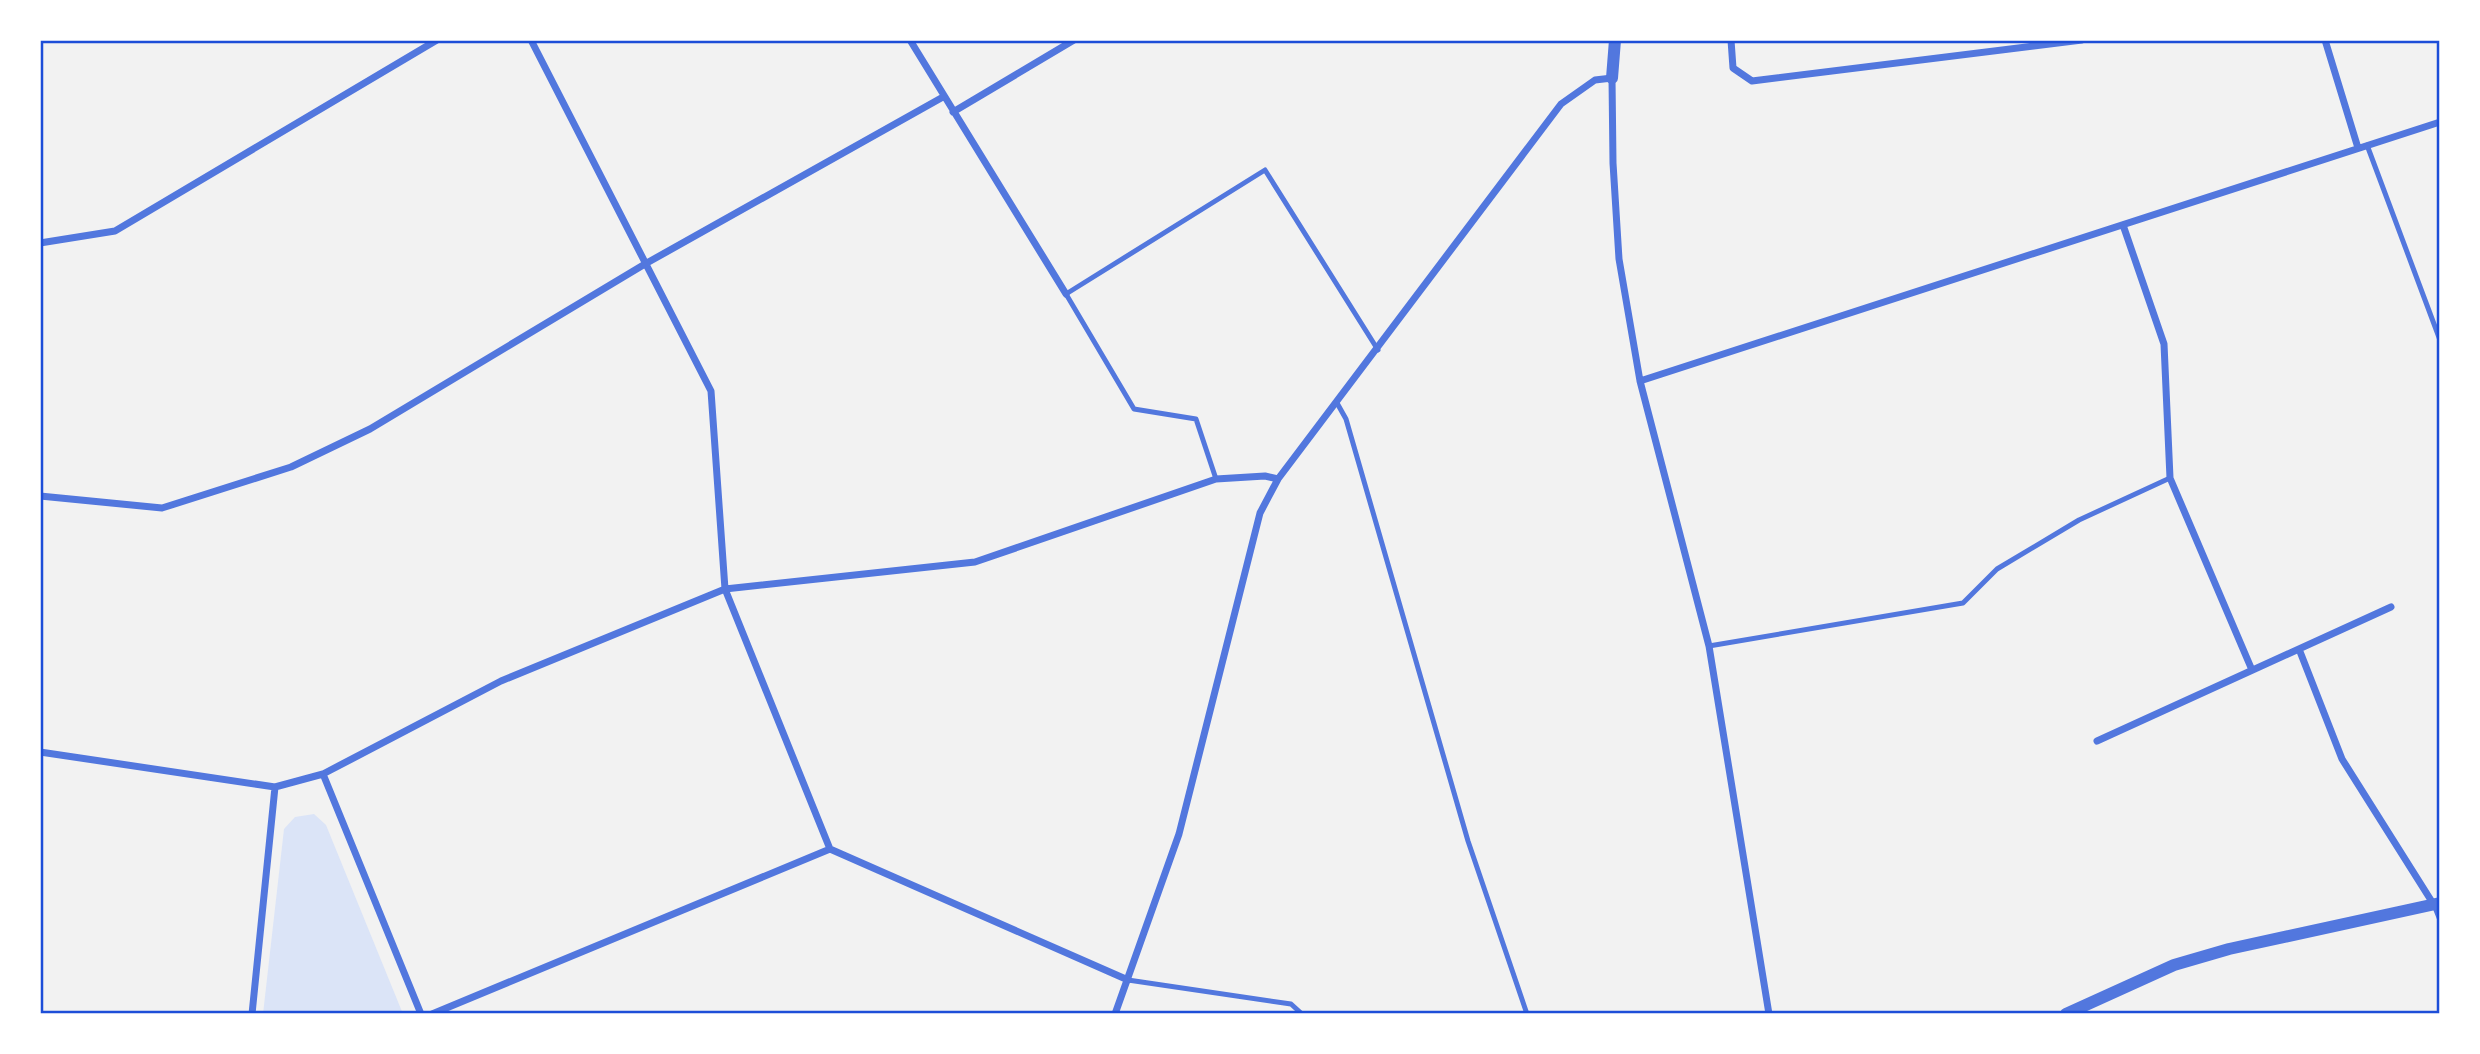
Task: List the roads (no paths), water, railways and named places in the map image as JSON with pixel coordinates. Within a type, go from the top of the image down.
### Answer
[{"type":"street","points":[[40,243],[114,231],[437,40]]},
{"type":"street","points":[[531,40],[710,391],[725,589],[830,849],[1128,980]]},
{"type":"street","points":[[910,40],[1066,294]]},
{"type":"street","points":[[953,112],[1074,40]]},
{"type":"street","points":[[1615,40],[1612,163],[1619,259],[1640,380],[1709,646],[1769,1014]]},
{"type":"street","points":[[1731,40],[1734,68],[1752,81],[2082,40]]},
{"type":"street","points":[[2325,40],[2358,148]]},
{"type":"street","points":[[1115,1014],[1180,834],[1257,523],[1278,479],[1338,403],[1561,104],[1595,80],[1612,78]]},
{"type":"street","points":[[40,496],[162,508],[291,467],[370,429],[645,264],[943,97]]},
{"type":"street","points":[[1640,380],[2440,122]]},
{"type":"street","points":[[2123,225],[2164,344],[2170,478],[2252,670]]},
{"type":"street","points":[[40,752],[275,787],[323,774],[501,681],[725,589],[975,562],[1216,479],[1265,476],[1278,479]]},
{"type":"street","points":[[2097,741],[2391,607]]},
{"type":"street","points":[[2066,1014],[2174,965],[2229,948],[2437,904],[2342,759],[2299,649]]},
{"type":"street","points":[[323,774],[421,1014]]},
{"type":"street","points":[[252,1014],[275,787]]},
{"type":"street","points":[[432,1014],[830,849]]},
{"type":"lane","points":[[2367,145],[2440,341]]},
{"type":"lane","points":[[1216,479],[1196,419],[1134,409],[1066,294],[1265,170],[1377,351]]},
{"type":"lane","points":[[1338,403],[1346,419],[1468,841],[1527,1014]]},
{"type":"lane","points":[[1709,646],[1963,603],[1997,569],[2079,520],[2170,478]]},
{"type":"lane","points":[[2437,904],[2440,920]]},
{"type":"lane","points":[[1128,980],[1291,1004],[1302,1014]]}]
